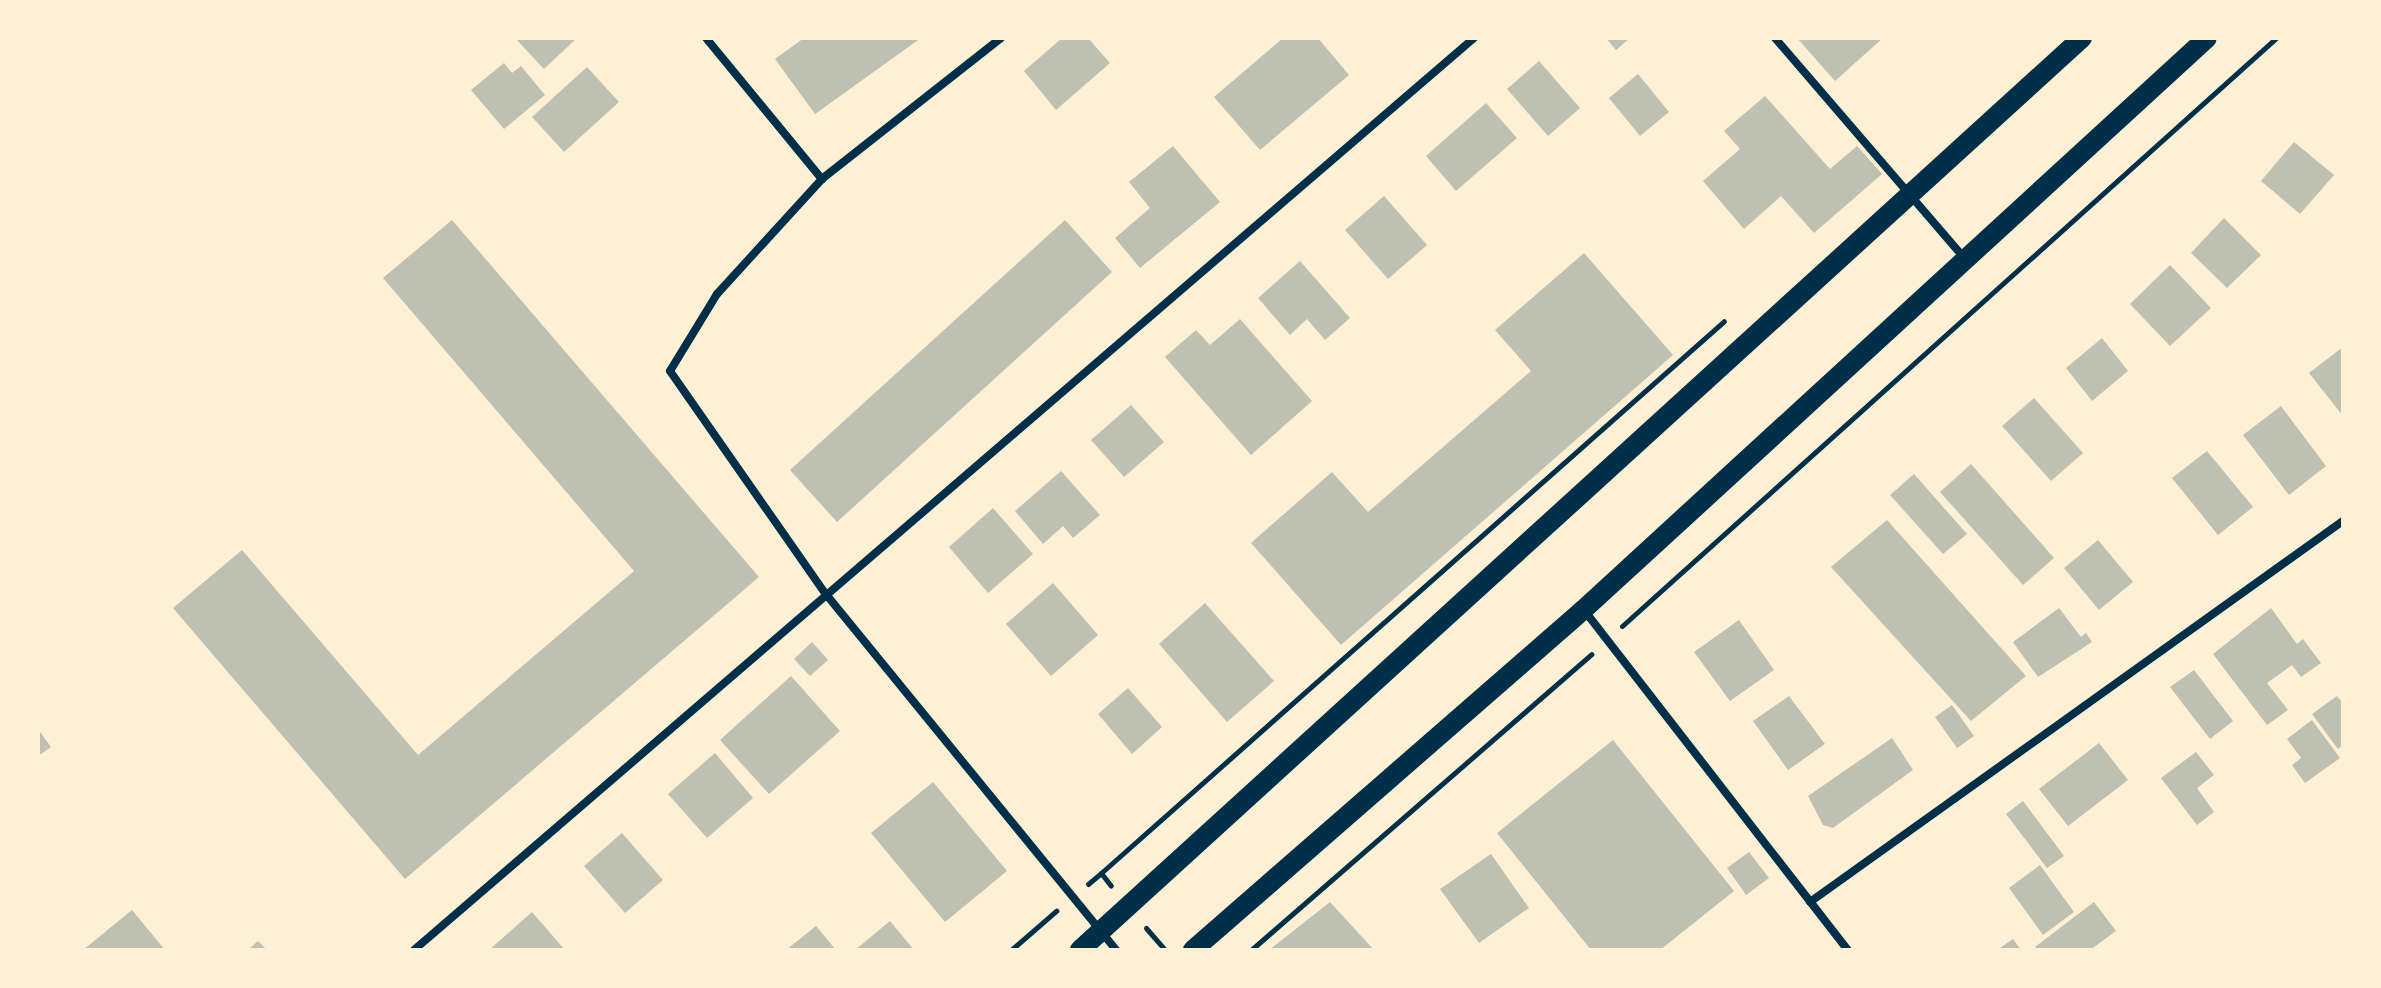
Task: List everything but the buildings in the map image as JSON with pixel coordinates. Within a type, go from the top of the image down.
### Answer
[{"type":"main road","points":[[1080,950],[2082,38]]},
{"type":"main road","points":[[1193,950],[1583,610],[2207,38]]},
{"type":"street","points":[[706,38],[822,179]]},
{"type":"street","points":[[1001,38],[822,179],[717,294],[670,371],[825,593],[1116,950]]},
{"type":"street","points":[[414,950],[825,593],[1474,38]]},
{"type":"street","points":[[1775,38],[1966,259]]},
{"type":"street","points":[[1810,902],[2343,521]]},
{"type":"street","points":[[1583,610],[1848,950]]},
{"type":"path","points":[[1251,950],[1607,640],[2276,38]]},
{"type":"path","points":[[1101,873],[1726,319]]}]
